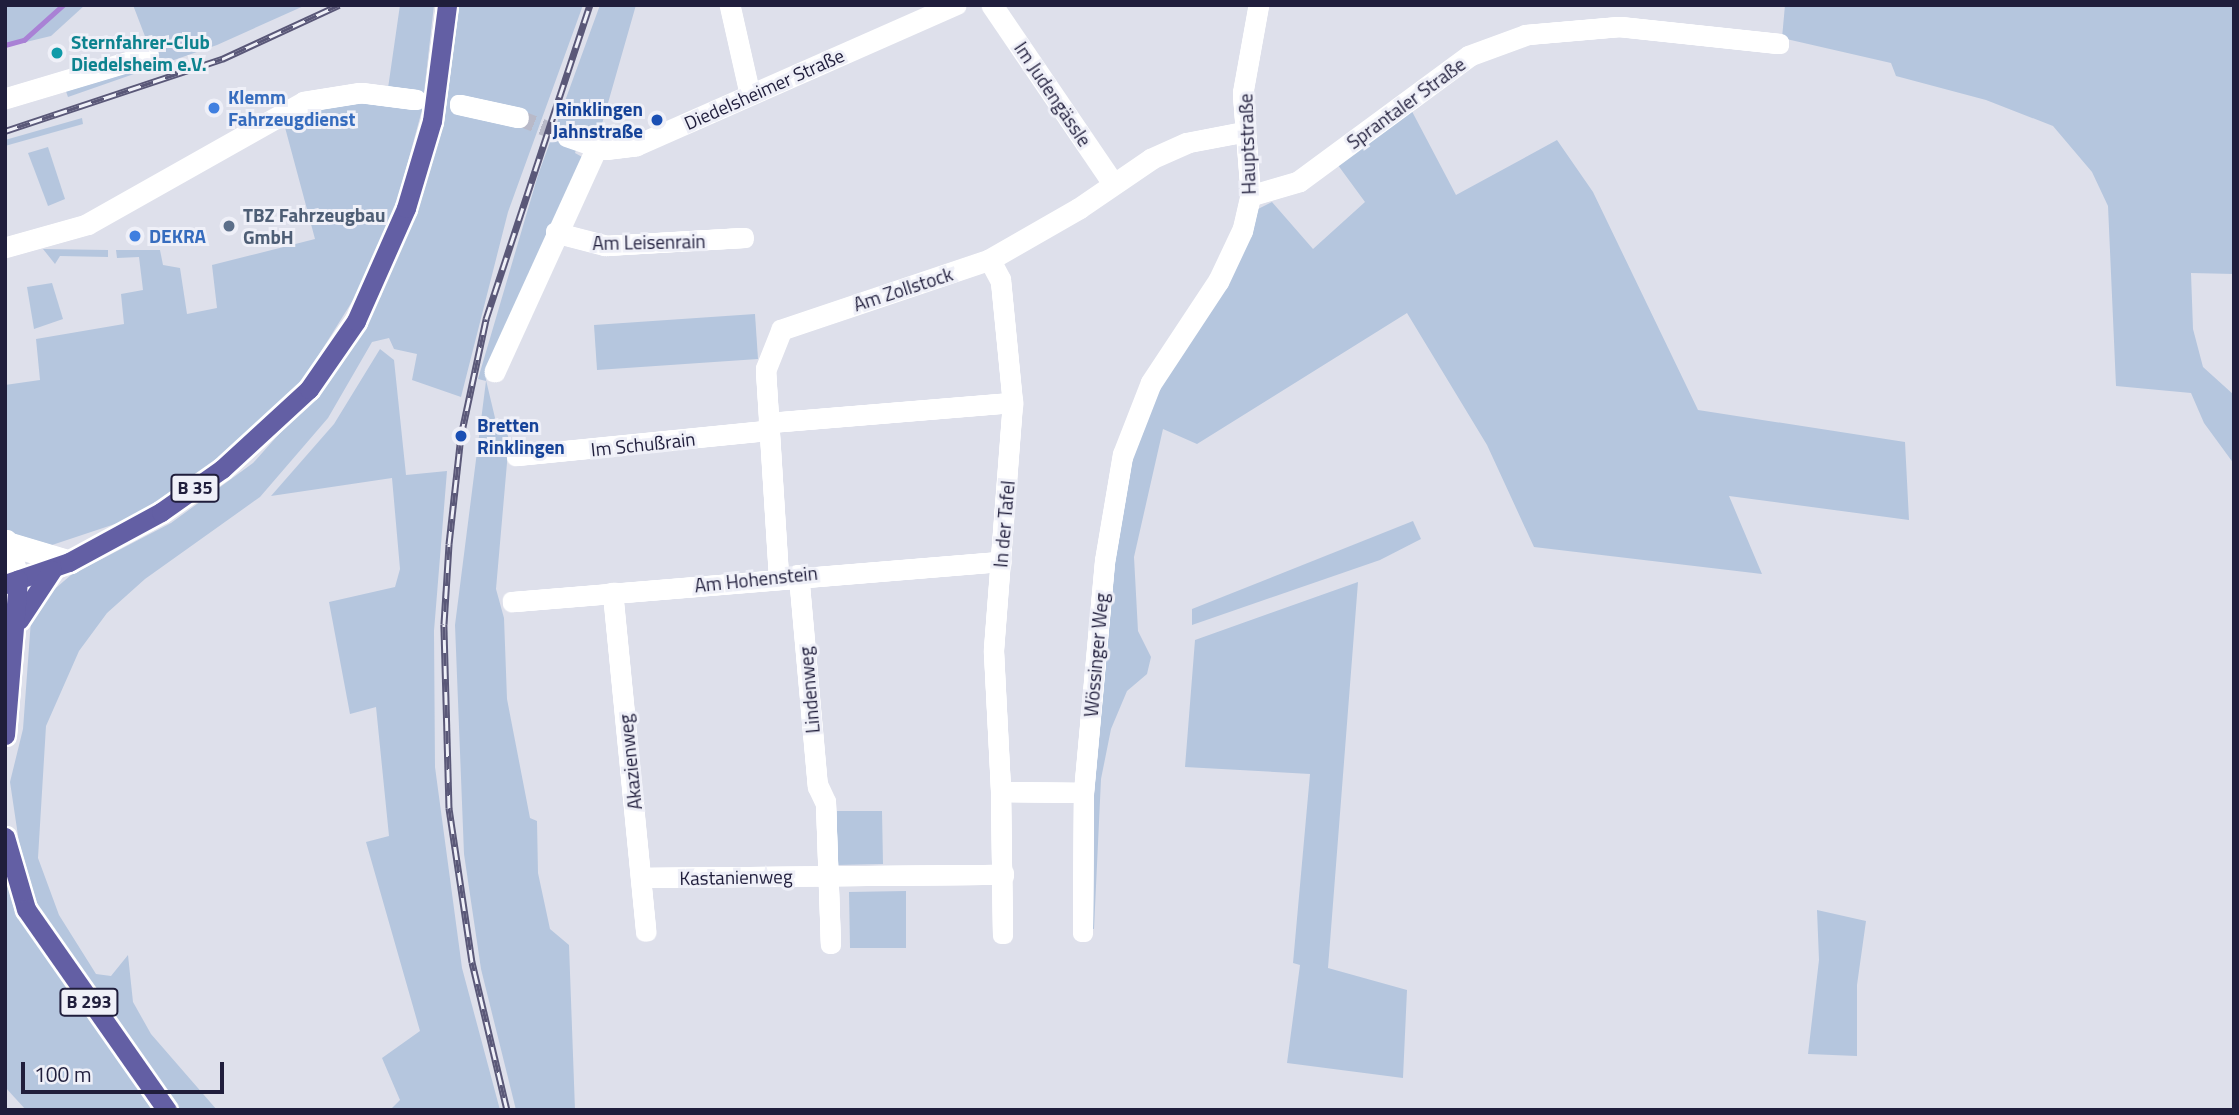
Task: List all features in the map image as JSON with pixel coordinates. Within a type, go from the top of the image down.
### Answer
[{"type":"main road","name":"B 35","points":[[12,582],[61,565],[161,512],[222,469],[278,423],[334,356],[382,269],[406,208],[432,121],[447,5]]},
{"type":"main road","points":[[16,627],[61,565]]},
{"type":"main road","points":[[5,735],[9,674],[16,627],[12,582]]},
{"type":"main road","points":[[5,651],[9,674]]},
{"type":"main road","name":"B 293","points":[[5,837],[26,909],[167,1110]]},
{"type":"street","points":[[730,5],[750,94]]},
{"type":"street","name":"Diedelsheimer Straße","points":[[568,137],[597,148],[636,146],[956,5]]},
{"type":"street","name":"Im Judengässle","points":[[992,5],[1113,183]]},
{"type":"street","name":"Hauptstraße","points":[[1151,384],[1232,259],[1251,196],[1243,94],[1259,5]]},
{"type":"street","name":"Sprantaler Straße","points":[[1251,196],[1299,182],[1470,56],[1527,35],[1620,27],[1779,44]]},
{"type":"street","points":[[5,99],[149,56]]},
{"type":"street","points":[[5,248],[87,225],[305,102],[361,93],[416,100]]},
{"type":"street","points":[[460,105],[519,118]]},
{"type":"street","name":"Am Zollstock","points":[[779,577],[766,370],[782,330],[990,260],[1079,209],[1113,183],[1188,143],[1245,132]]},
{"type":"street","points":[[495,372],[597,148]]},
{"type":"street","name":"Am Leisenrain","points":[[556,233],[606,246],[744,238]]},
{"type":"street","name":"In der Tafel","points":[[990,260],[1001,281],[1013,402],[994,652],[1004,876],[1003,934]]},
{"type":"street","name":"Wössinger Weg","points":[[1083,932],[1084,793],[1105,562],[1123,456],[1151,384]]},
{"type":"street","name":"Im Schußrain","points":[[517,456],[1013,402]]},
{"type":"street","points":[[7,542],[61,565]]},
{"type":"street","points":[[7,542],[12,582]]},
{"type":"street","name":"Am Hohenstein","points":[[513,602],[799,575],[1001,562]]},
{"type":"street","name":"Lindenweg","points":[[799,575],[818,786],[827,803],[829,876]]},
{"type":"street","name":"Akazienweg","points":[[613,593],[646,930]]},
{"type":"street","points":[[1001,792],[1084,793]]},
{"type":"street","points":[[829,876],[831,944]]},
{"type":"street","name":"Kastanienweg","points":[[642,878],[1004,876]]},
{"type":"shaded area","points":[[85,5],[51,36],[5,47],[5,7]]},
{"type":"shaded area","points":[[133,5],[306,5],[217,45],[68,97],[62,80],[151,52]]},
{"type":"shaded area","points":[[400,5],[434,5],[422,110],[396,206],[360,289],[300,385],[206,473],[124,521],[46,547],[5,532],[5,385],[40,380],[36,339],[124,324],[121,294],[143,290],[139,257],[117,258],[116,250],[160,250],[163,265],[180,268],[187,314],[217,308],[212,265],[315,239],[283,120],[317,106],[386,102]]},
{"type":"shaded area","points":[[456,5],[583,5],[508,212],[461,397],[412,380],[417,354],[394,349],[389,338],[372,342],[328,418],[260,497],[145,579],[107,613],[79,651],[46,726],[38,858],[59,915],[96,974],[111,976],[128,955],[133,1002],[151,1034],[217,1110],[176,1110],[40,914],[24,876],[10,782],[23,729],[31,620],[43,599],[71,575],[171,523],[253,463],[341,365],[381,296],[444,122]]},
{"type":"shaded area","points":[[600,5],[636,5],[600,131],[581,134],[575,153],[584,158],[486,380],[496,422],[504,421],[509,440],[496,589],[504,618],[507,699],[530,818],[537,821],[538,873],[550,929],[569,945],[575,1110],[516,1110],[481,969],[464,854],[455,625],[486,381],[478,379],[538,175]]},
{"type":"shaded area","points":[[1785,5],[2234,5],[2234,274],[2191,273],[2193,329],[2203,367],[2234,395],[2234,464],[2204,423],[2191,393],[2116,386],[2108,206],[2092,172],[2053,126],[1986,100],[1896,76],[1891,63],[1782,38]]},
{"type":"shaded area","points":[[1406,100],[1456,195],[1557,140],[1593,192],[1698,410],[1905,442],[1909,520],[1729,496],[1762,574],[1534,547],[1487,445],[1407,313],[1197,444],[1163,429],[1134,557],[1138,631],[1151,657],[1147,674],[1127,691],[1111,729],[1101,779],[1094,929],[1084,928],[1083,886],[1112,545],[1129,450],[1154,387],[1256,210],[1272,202],[1313,249],[1365,202],[1332,157]]},
{"type":"shaded area","points":[[82,118],[83,124],[5,146],[5,140]]},
{"type":"shaded area","points":[[48,147],[65,199],[48,206],[28,153]]},
{"type":"shaded area","points":[[43,249],[108,250],[108,257],[60,256],[55,264]]},
{"type":"shaded area","points":[[52,283],[63,319],[34,329],[27,287]]},
{"type":"shaded area","points":[[755,314],[758,359],[597,370],[594,325]]},
{"type":"shaded area","points":[[380,349],[394,360],[406,475],[447,471],[434,631],[435,767],[462,968],[500,1110],[390,1110],[400,1100],[382,1058],[420,1031],[366,842],[389,836],[376,707],[350,714],[329,602],[395,587],[400,569],[392,478],[271,496],[334,424]]},
{"type":"shaded area","points":[[1413,521],[1421,539],[1380,560],[1192,625],[1192,609]]},
{"type":"shaded area","points":[[1358,582],[1328,968],[1407,990],[1403,1078],[1287,1063],[1300,965],[1293,963],[1310,774],[1185,767],[1195,640]]},
{"type":"shaded area","points":[[837,811],[882,811],[883,864],[837,865]]},
{"type":"shaded area","points":[[5,864],[158,1110],[26,1110],[5,1087]]},
{"type":"shaded area","points":[[906,891],[906,948],[850,948],[849,892]]},
{"type":"shaded area","points":[[1817,910],[1866,921],[1857,985],[1857,1056],[1808,1054],[1819,960]]},
{"type":"waterway","points":[[5,45],[24,40],[63,5]]},
{"type":"tunnel","points":[[519,118],[568,137]]},
{"type":"railway","points":[[5,131],[222,59],[339,5]]},
{"type":"railway","points":[[507,1110],[472,962],[449,808],[444,624],[449,544],[461,436],[486,319],[590,5]]},
{"type":"place","name":"Sternfahrer-Club Diedelsheim e.V.","points":[[57,53]]},
{"type":"place","name":"Klemm Fahrzeugdienst","points":[[214,108]]},
{"type":"place","name":"Rinklingen Jahnstraße","points":[[657,120]]},
{"type":"place","name":"TBZ Fahrzeugbau GmbH","points":[[229,226]]},
{"type":"place","name":"DEKRA","points":[[135,236]]},
{"type":"place","name":"Bretten Rinklingen","points":[[461,436]]}]
